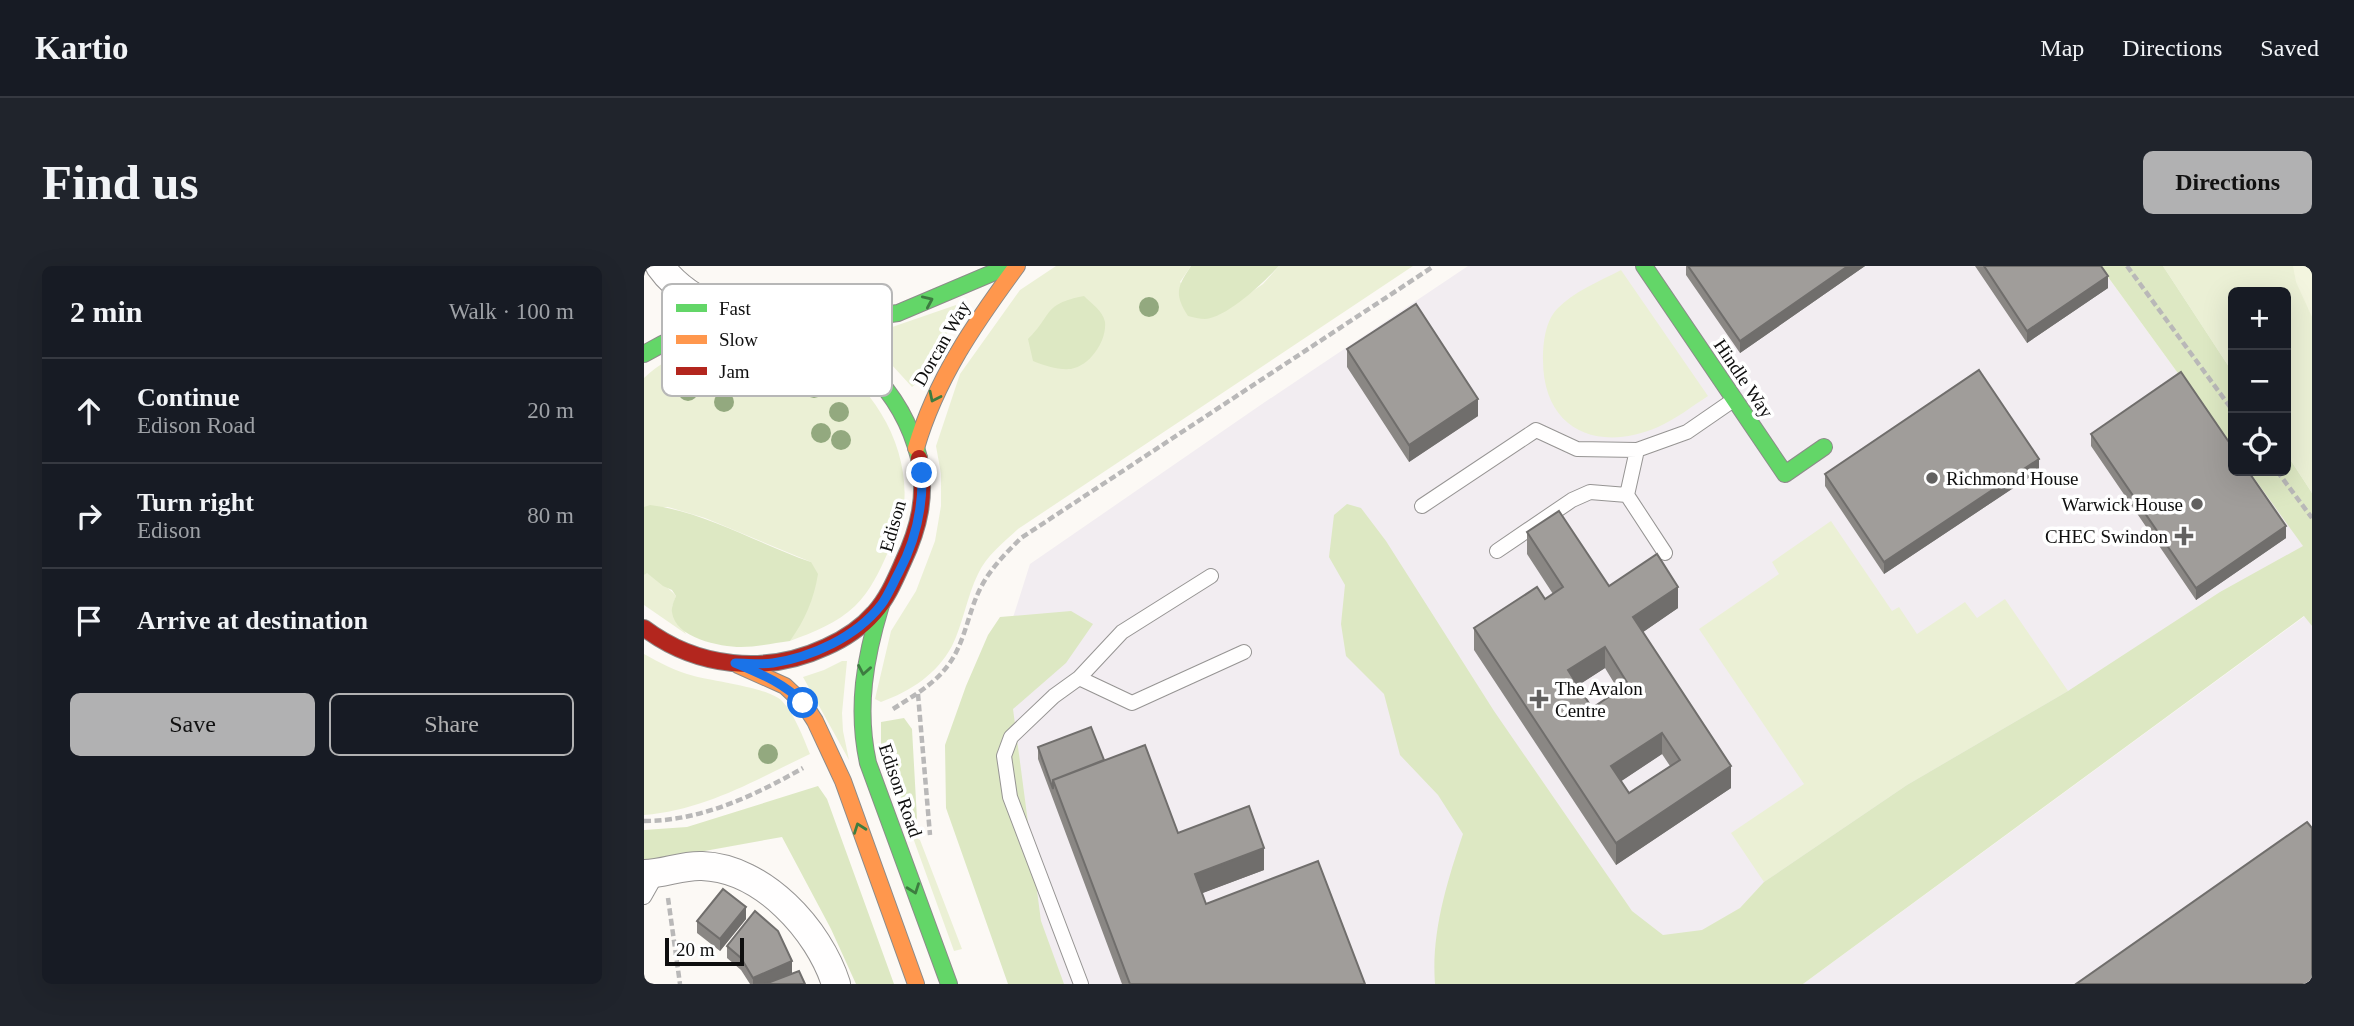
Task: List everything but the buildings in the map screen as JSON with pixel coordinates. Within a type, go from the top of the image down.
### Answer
[{"type":"main road","name":"Dorcan Way","points":[[892,314],[1009,266]]},
{"type":"main road","name":"Dorcan Way","points":[[916,449],[923,420],[958,348],[1017,266]]},
{"type":"main road","name":"Hindle Way","points":[[1644,266],[1785,474],[1825,447]]},
{"type":"main road","name":"Edison","points":[[644,354],[662,344]]},
{"type":"main road","name":"Edison","points":[[644,628],[673,648],[694,656],[735,663],[770,663],[813,652],[859,627],[881,605],[908,553],[920,514],[922,473],[916,449],[902,416],[889,396]]},
{"type":"main road","name":"Edison Road","points":[[881,605],[861,685],[862,742],[949,984]]},
{"type":"main road","points":[[735,663],[791,690],[814,720],[834,758],[916,984]]},
{"type":"street","points":[[660,266],[676,284]]},
{"type":"street","points":[[653,879],[703,866],[745,877],[766,890],[793,913],[815,938],[831,967],[836,984]]},
{"type":"lane","points":[[1422,506],[1536,430],[1577,449],[1637,450],[1687,432],[1733,400]]},
{"type":"lane","points":[[1637,450],[1627,495],[1665,553]]},
{"type":"lane","points":[[1497,551],[1572,500],[1590,492],[1627,495]]},
{"type":"lane","points":[[1081,984],[1010,797],[1004,756],[1011,737],[1079,678],[1122,632],[1211,576]]},
{"type":"lane","points":[[1079,678],[1132,703],[1244,652]]},
{"type":"path","points":[[887,713],[918,693],[947,667],[957,651],[979,591],[989,573],[1021,538],[1434,266]]},
{"type":"path","points":[[2127,266],[2228,404]]},
{"type":"path","points":[[2281,476],[2312,518]]},
{"type":"path","points":[[918,693],[931,841]]},
{"type":"path","points":[[644,821],[686,818],[712,810],[770,787],[803,768]]},
{"type":"path","points":[[653,879],[680,984]]},
{"type":"shaded area","points":[[1468,266],[2100,266],[2228,442],[2228,476],[2253,476],[2312,557],[1744,984],[1036,984],[971,750],[1030,564]]},
{"type":"shaded area","points":[[2305,616],[2312,626],[2312,984],[1803,984]]},
{"type":"green space","points":[[1056,266],[1191,266],[1180,282],[1218,315],[1263,284],[1279,266],[1413,266],[1018,529],[981,567],[956,637],[939,665],[913,687],[881,702],[875,699],[891,631],[916,591],[935,541],[941,506],[941,474],[936,446],[960,374],[1020,290]]},
{"type":"green space","points":[[1191,266],[1279,266],[1235,306],[1205,319],[1188,316],[1179,296],[1180,285]]},
{"type":"green space","points":[[2100,266],[2163,266],[2228,365],[2228,442]]},
{"type":"green space","points":[[2163,266],[2312,266],[2312,493],[2291,461],[2291,287],[2228,287],[2228,365]]},
{"type":"green space","points":[[2293,266],[2312,266],[2312,317],[2296,282]]},
{"type":"green space","points":[[1621,270],[1708,396],[1658,427],[1615,437],[1595,436],[1564,419],[1553,404],[1545,384],[1544,340],[1550,320],[1563,303]]},
{"type":"green space","points":[[1084,296],[1099,311],[1105,322],[1103,337],[1096,352],[1085,363],[1071,369],[1056,368],[1033,361],[1028,339],[1054,307]]},
{"type":"green space","points":[[956,305],[956,312],[947,332],[912,387],[892,365],[892,327]]},
{"type":"green space","points":[[662,364],[662,396],[868,396],[889,427],[898,450],[904,499],[897,534],[870,587],[855,606],[833,622],[790,641],[811,562],[705,518],[668,507],[644,507],[644,378]]},
{"type":"green space","points":[[2291,461],[2312,493],[2312,626],[2304,616],[1803,984],[1435,984],[1438,927],[1446,889],[1463,834],[1438,795],[1400,755],[1384,694],[1346,656],[1341,624],[1345,585],[1329,557],[1334,515],[1347,504],[1361,508],[1386,541],[1494,711],[1632,911],[1663,935],[1702,930],[1740,908],[1764,882],[1907,785],[2068,691],[2220,592],[2303,546],[2253,476],[2291,476]]},
{"type":"green space","points":[[650,505],[712,521],[811,562],[818,574],[814,592],[790,641],[732,647],[700,639],[681,628],[672,612],[676,596],[672,590],[647,573],[644,575],[644,507]]},
{"type":"green space","points":[[1831,521],[1892,611],[1899,607],[1917,634],[1965,602],[1977,618],[2005,599],[2068,691],[1907,785],[1764,882],[1731,833],[1804,784],[1699,629],[1779,574],[1772,562]]},
{"type":"green space","points":[[646,572],[676,596],[672,607],[686,634],[644,605]]},
{"type":"green space","points":[[1071,611],[1093,624],[1066,663],[1013,709],[1041,921],[1064,984],[1008,984],[946,808],[945,745],[966,686],[988,635],[1000,617]]},
{"type":"green space","points":[[644,654],[687,674],[776,696],[791,713],[810,754],[709,800],[667,812],[644,815]]},
{"type":"green space","points":[[847,661],[842,713],[849,760],[803,677]]},
{"type":"green space","points":[[904,718],[912,729],[918,837],[912,835],[907,813],[881,745],[881,722]]},
{"type":"green space","points":[[818,786],[827,799],[894,984],[856,984],[831,929],[782,837],[644,862],[644,830],[687,827]]},
{"type":"green space","points":[[912,835],[920,840],[962,949],[954,951]]},
{"type":"traffic: fast","points":[[892,314],[1009,266]]},
{"type":"traffic: fast","points":[[1644,266],[1785,474],[1824,447]]},
{"type":"traffic: fast","points":[[644,354],[662,345]]},
{"type":"traffic: fast","points":[[890,396],[906,422],[919,458]]},
{"type":"traffic: fast","points":[[881,605],[864,683],[864,743],[868,763],[949,984]]},
{"type":"traffic: slow","points":[[916,448],[934,398],[958,352],[1017,266]]},
{"type":"traffic: slow","points":[[738,665],[785,686],[804,704],[815,721],[843,781],[916,984]]},
{"type":"traffic: jam","points":[[644,628],[686,652],[732,663],[756,664],[803,656],[846,637],[883,602],[909,549],[922,498],[919,458]]},
{"type":"place","name":"Richmond House","points":[[1932,478]]},
{"type":"place","name":"Warwick House","points":[[2197,504]]},
{"type":"place","name":"CHEC Swindon","points":[[2184,536]]},
{"type":"place","name":"The Avalon Centre","points":[[1539,699]]},
{"type":"route","points":[[803,703],[791,690],[776,681],[735,663],[770,663],[813,652],[859,627],[881,605],[912,543],[920,514],[922,473]]}]
